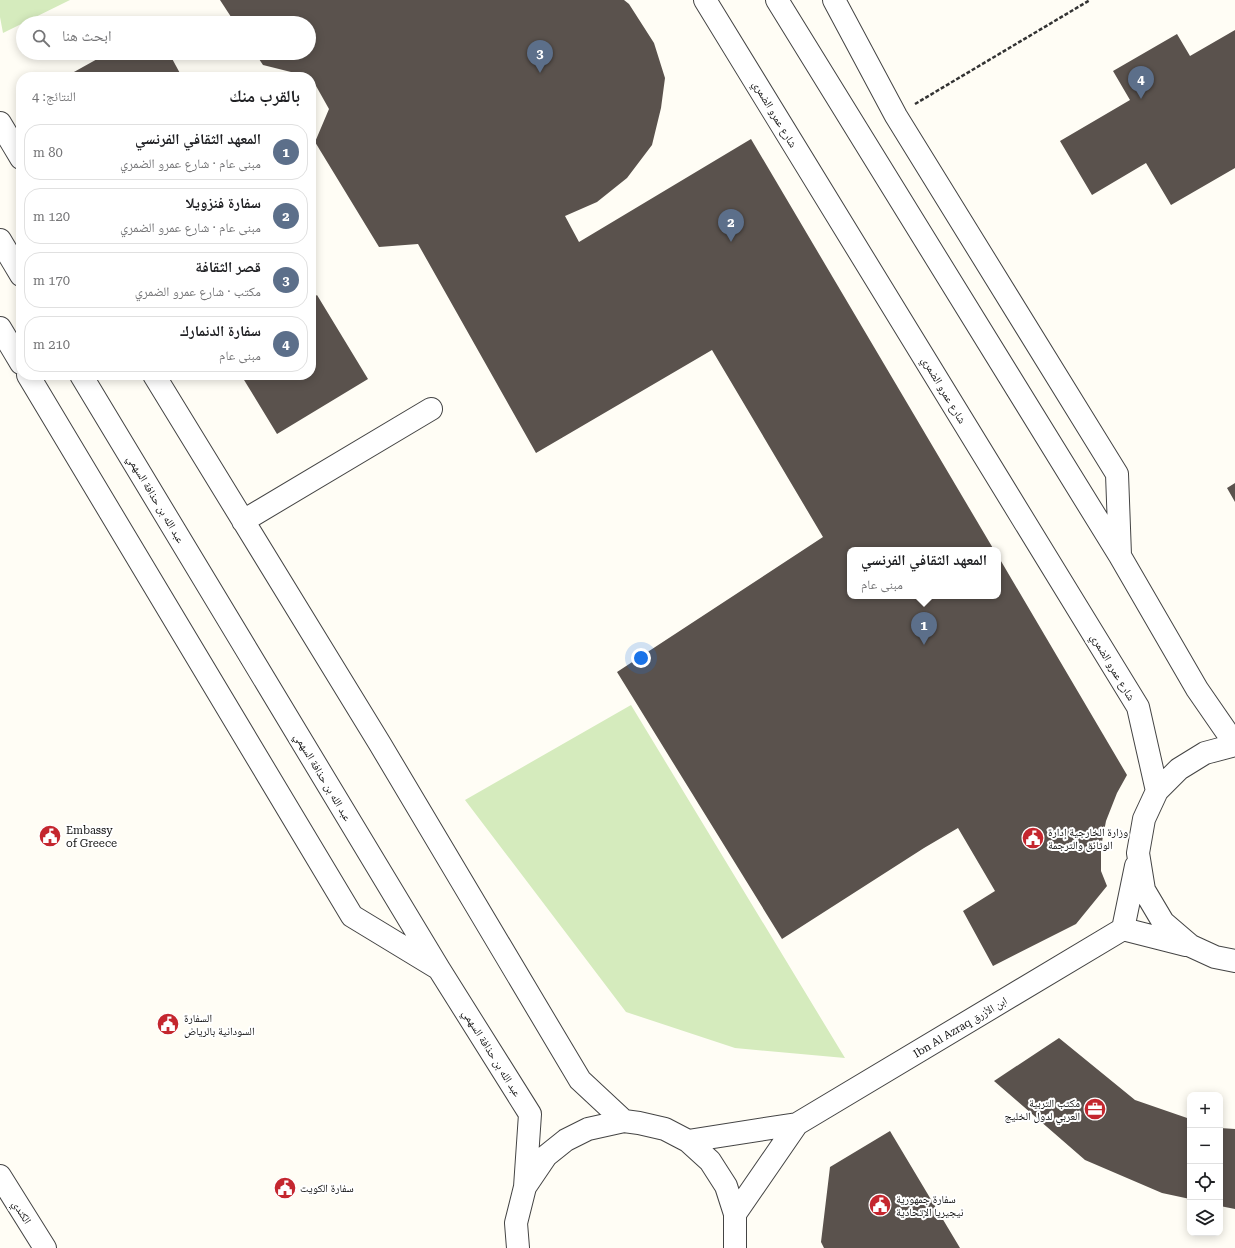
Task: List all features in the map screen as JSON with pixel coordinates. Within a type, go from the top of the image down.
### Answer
[{"type":"street","name":"شارع عمرو الضمري","points":[[705,0],[1138,707],[1158,791]]},
{"type":"street","points":[[777,0],[1120,556],[1197,689],[1235,745],[1205,753],[1179,769],[1158,791],[1144,819],[1123,929],[1191,946],[1215,957],[1235,961]]},
{"type":"street","points":[[834,0],[896,116],[1117,474],[1120,556]]},
{"type":"street","points":[[0,123],[16,150]]},
{"type":"street","points":[[0,240],[16,267]]},
{"type":"street","points":[[0,328],[16,355]]},
{"type":"street","points":[[31,380],[352,916],[439,969]]},
{"type":"street","name":"عبد الله بن حذافة السهمي","points":[[84,380],[439,969],[530,1114],[525,1187]]},
{"type":"street","points":[[157,380],[380,744],[580,1080],[624,1121]]},
{"type":"street","points":[[244,521],[431,409]]},
{"type":"street","points":[[1138,853],[1144,890],[1162,922],[1191,946]]},
{"type":"street","name":"Ibn Al Azraq ابن الأزرق","points":[[797,1124],[1123,929]]},
{"type":"street","points":[[518,1248],[516,1223],[525,1187],[546,1156],[566,1140],[588,1129],[624,1121],[665,1129],[688,1141],[710,1161],[726,1186],[735,1214],[735,1248]]},
{"type":"street","points":[[688,1141],[797,1124]]},
{"type":"street","points":[[735,1214],[797,1124]]},
{"type":"street","name":"الكندي","points":[[0,1176],[45,1248]]},
{"type":"path","points":[[896,116],[1090,0]]},
{"type":"green space","points":[[0,0],[70,0],[38,16],[16,16],[16,27],[3,33],[0,17]]},
{"type":"green space","points":[[631,705],[845,1058],[735,1048],[626,1012],[465,800]]},
{"type":"building","points":[[220,0],[624,0],[629,4],[654,43],[665,78],[661,108],[652,145],[627,178],[597,202],[565,216],[579,242],[751,139],[992,547],[847,547],[847,599],[1001,599],[1001,561],[1127,775],[1117,793],[1106,821],[1101,847],[1101,871],[1107,886],[1076,924],[993,966],[963,911],[995,891],[958,828],[924,848],[782,939],[617,672],[823,537],[712,350],[536,453],[418,244],[379,247],[316,144],[316,140],[329,109],[316,86],[316,72],[291,72],[263,65],[260,60],[316,60],[316,16],[230,16]]},
{"type":"building","points":[[1235,30],[1235,168],[1171,205],[1146,163],[1092,195],[1060,141],[1130,100],[1113,71],[1177,34],[1190,56]]},
{"type":"building","points":[[95,60],[173,60],[179,72],[74,72]]},
{"type":"building","points":[[317,295],[368,379],[277,434],[244,380],[316,380]]},
{"type":"building","points":[[1235,483],[1235,502],[1227,488]]},
{"type":"building","name":"مكتب التربية العربي لدول الخليج","points":[[1059,1038],[1135,1100],[1187,1118],[1187,1198],[1162,1193],[1085,1160],[994,1081]]},
{"type":"building","points":[[1223,1128],[1235,1129],[1235,1209],[1223,1207]]},
{"type":"building","name":"سفارة جمهورية نيجيريا الإتحادية","points":[[890,1131],[960,1248],[824,1248],[821,1242],[830,1167]]},
{"type":"place","name":"قصر الثقافة","points":[[540,73]]},
{"type":"place","name":"سفارة الدنمارك","points":[[1141,99]]},
{"type":"place","name":"سفارة فنزويلا","points":[[731,242]]},
{"type":"place","name":"المعهد الثقافي الفرنسي","points":[[924,645]]},
{"type":"place","name":"Embassy of Greece","points":[[50,836]]},
{"type":"place","name":"وزارة الخارجية إدارة الوثائق والترجمة","points":[[1033,838]]},
{"type":"place","name":"السفارة السودانية بالرياض","points":[[168,1024]]},
{"type":"place","name":"مكتب التربية العربي لدول الخليج","points":[[1095,1109]]},
{"type":"place","name":"سفارة الكويت","points":[[285,1188]]},
{"type":"place","name":"سفارة جمهورية نيجيريا الإتحادية","points":[[880,1205]]}]
